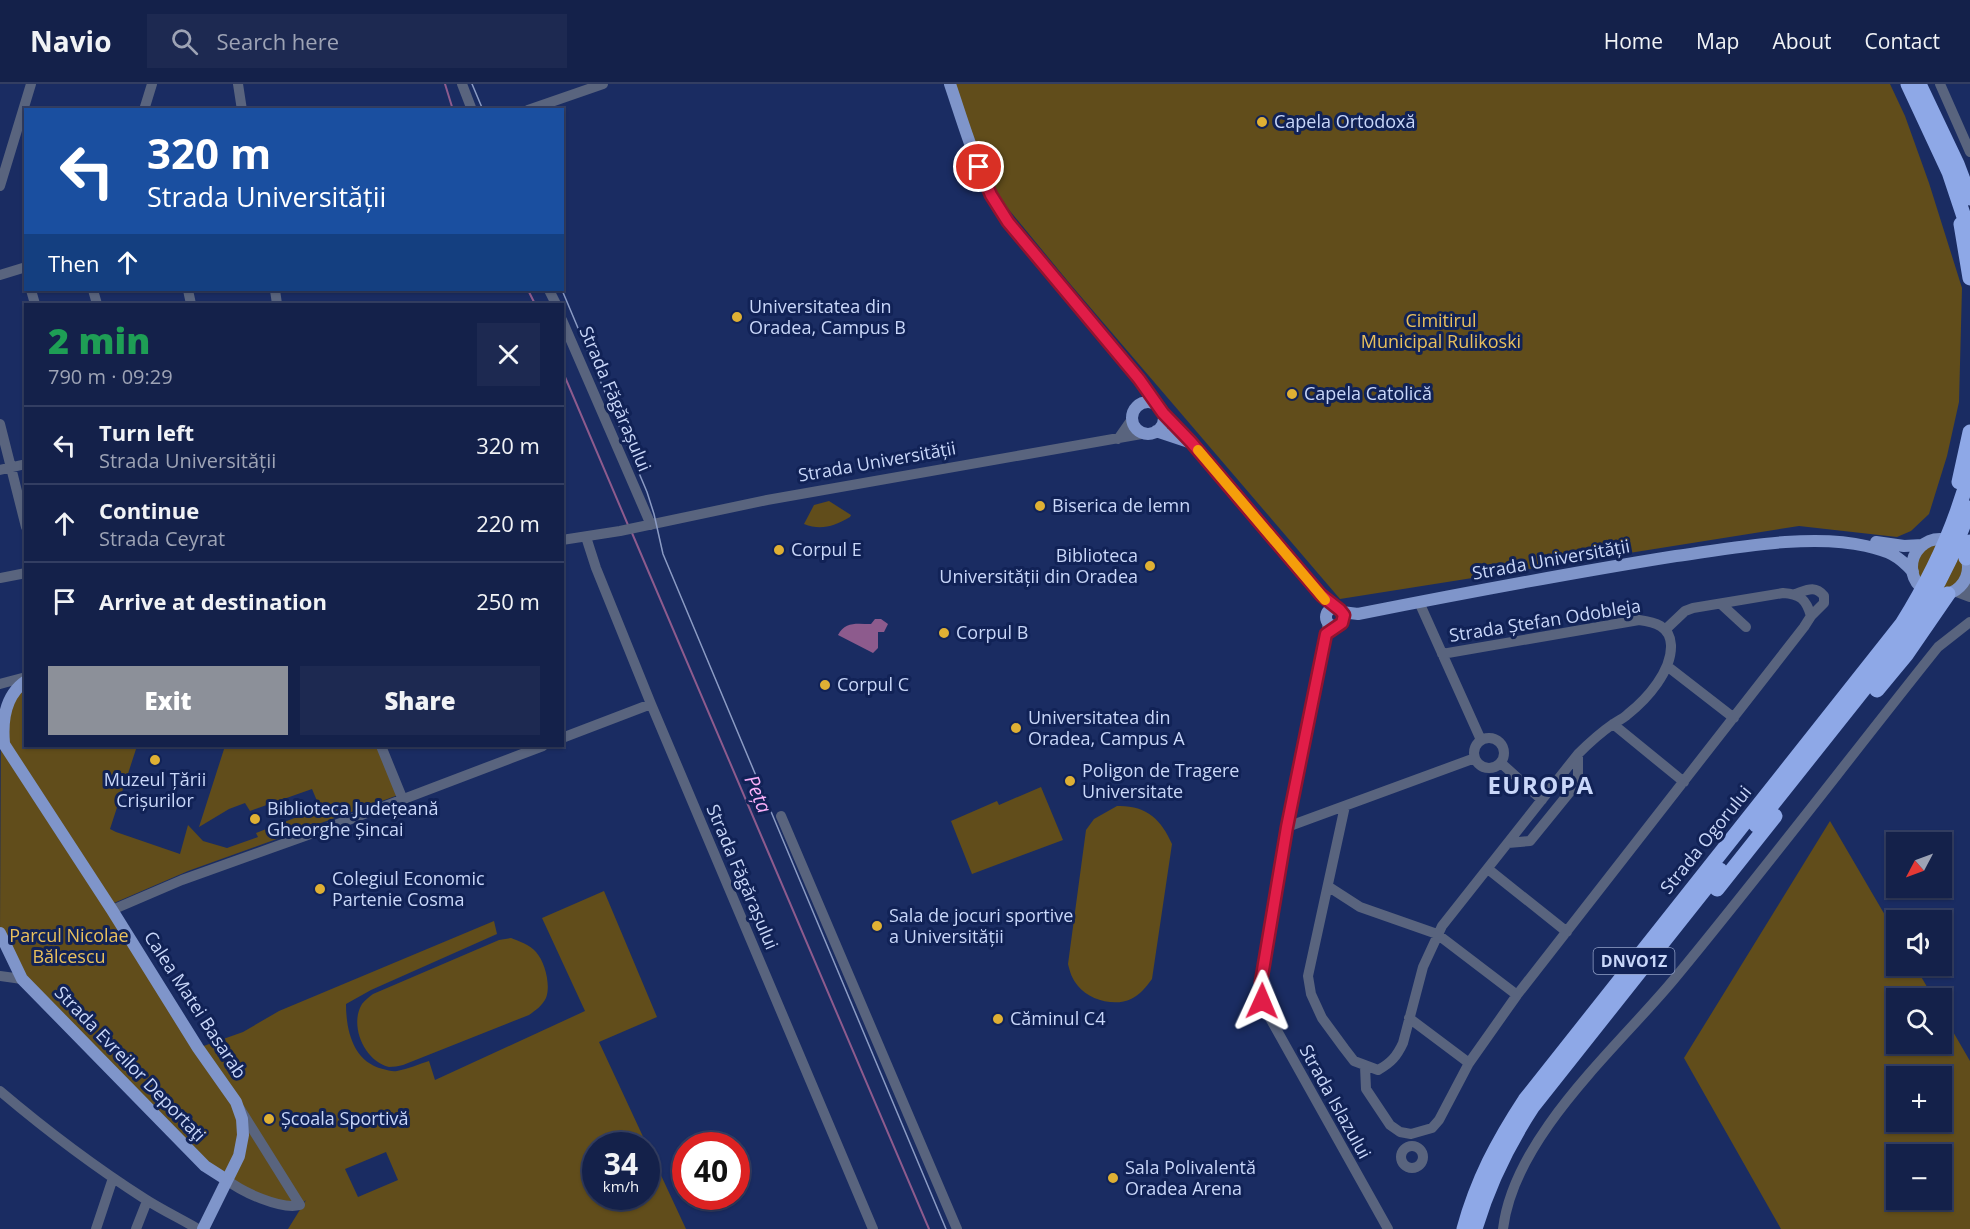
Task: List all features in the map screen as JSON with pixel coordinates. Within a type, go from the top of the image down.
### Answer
[{"type":"highway","points":[[1908,84],[1945,163],[1967,196],[1970,278]]},
{"type":"highway","points":[[1919,84],[1957,164],[1967,196],[1970,235]]},
{"type":"highway","points":[[1928,543],[1939,534],[1948,515],[1959,482],[1970,432]]},
{"type":"highway","name":"Strada Ogorului","points":[[1960,536],[1959,506],[1970,470]]},
{"type":"highway","name":"Strada Ogorului","points":[[1475,1229],[1489,1189],[1512,1138],[1533,1106],[1634,970],[1921,602],[1960,536],[1970,508]]},
{"type":"highway","points":[[1960,536],[1968,560]]},
{"type":"highway","points":[[1914,577],[1897,616],[1881,639],[1776,766],[1640,947],[1634,970],[1646,969],[1668,947],[1743,858],[1906,655],[1951,593]]},
{"type":"highway","name":"Strada Ogorului","points":[[1464,1229],[1478,1186],[1504,1131],[1545,1073],[1634,970]]},
{"type":"main road","points":[[950,84],[979,167],[997,206],[1014,230],[1139,379],[1160,409],[1191,442],[1321,595],[1335,618]]},
{"type":"main road","points":[[1134,414],[1143,403],[1152,403],[1160,409],[1163,423],[1151,432],[1137,429],[1134,414],[1139,379]]},
{"type":"main road","name":"Strada Universității","points":[[1151,432],[1191,442]]},
{"type":"main road","name":"Strada Universității","points":[[1750,545],[1783,537],[1818,536],[1904,546],[1928,543]]},
{"type":"main road","points":[[1939,539],[1958,546],[1968,560],[1967,581],[1951,593],[1940,595],[1926,591],[1914,577],[1914,557],[1928,543],[1939,539]]},
{"type":"main road","name":"Strada Universității","points":[[1335,618],[1581,571],[1750,545],[1821,542],[1864,545],[1896,555],[1914,577]]},
{"type":"main road","points":[[2,740],[3,724],[10,698],[24,681]]},
{"type":"main road","name":"Calea Matei Basarab","points":[[2,740],[198,1048],[236,1102],[242,1119],[243,1135],[239,1156],[203,1229]]},
{"type":"main road","name":"Strada Evreilor Deportaţi","points":[[0,933],[22,979],[205,1166],[227,1180]]},
{"type":"street","points":[[0,186],[31,84]]},
{"type":"street","points":[[145,108],[152,84]]},
{"type":"street","points":[[238,84],[242,108]]},
{"type":"street","points":[[462,84],[471,108]]},
{"type":"street","points":[[534,108],[603,84]]},
{"type":"street","points":[[1940,84],[1970,152]]},
{"type":"street","points":[[0,275],[24,268]]},
{"type":"street","name":"Strada Făgărașului","points":[[564,325],[648,525]]},
{"type":"street","points":[[1118,439],[1134,414]]},
{"type":"street","points":[[0,424],[5,469],[24,521]]},
{"type":"street","name":"Strada Universității","points":[[564,540],[620,531],[777,498],[1151,432]]},
{"type":"street","points":[[5,469],[24,464]]},
{"type":"street","name":"Strada Făgărașului","points":[[586,537],[596,568],[651,704],[873,1229]]},
{"type":"street","points":[[0,578],[24,573]]},
{"type":"street","points":[[1345,806],[1308,976],[1311,994],[1322,1018],[1344,1048],[1354,1061],[1365,1066],[1366,1089],[1390,1125],[1400,1132],[1411,1134],[1432,1128],[1439,1120],[1469,1063],[1517,995],[1811,616],[1824,603],[1824,596],[1819,590],[1812,588],[1795,594],[1783,593],[1685,611],[1666,629]]},
{"type":"street","points":[[1951,593],[1970,597]]},
{"type":"street","points":[[1795,594],[1804,600],[1811,616]]},
{"type":"street","points":[[1419,602],[1481,740]]},
{"type":"street","points":[[1721,604],[1746,627]]},
{"type":"street","name":"Strada Islazului","points":[[1335,618],[1326,634],[1287,827],[1261,982],[1262,1001],[1388,1229]]},
{"type":"street","name":"Strada Ștefan Odobleja","points":[[1365,1066],[1378,1070],[1389,1065],[1398,1054],[1423,967],[1437,934],[1578,754],[1591,740],[1628,715],[1653,687],[1671,653],[1671,640],[1666,629],[1653,622],[1639,620],[1442,654]]},
{"type":"street","points":[[1503,1229],[1516,1185],[1532,1150],[1560,1110],[1675,978],[1938,647],[1970,622]]},
{"type":"street","points":[[1666,666],[1734,718]]},
{"type":"street","points":[[0,684],[24,679]]},
{"type":"street","points":[[564,737],[651,704]]},
{"type":"street","points":[[1613,724],[1684,782]]},
{"type":"street","points":[[1489,737],[1499,741],[1504,751],[1501,763],[1491,768],[1483,768],[1479,765],[1475,758],[1474,748],[1481,740],[1489,737]]},
{"type":"street","points":[[381,747],[404,800]]},
{"type":"street","points":[[112,910],[182,880],[404,800],[540,747]]},
{"type":"street","points":[[1508,843],[1530,841],[1578,782],[1578,754]]},
{"type":"street","points":[[1287,827],[1475,758]]},
{"type":"street","points":[[1501,763],[1542,800]]},
{"type":"street","points":[[781,816],[957,1229]]},
{"type":"street","points":[[1488,869],[1567,932]]},
{"type":"street","points":[[1329,887],[1360,907],[1437,934],[1517,995]]},
{"type":"street","points":[[0,976],[22,979]]},
{"type":"street","points":[[1409,1018],[1469,1063]]},
{"type":"street","points":[[0,1091],[113,1178],[147,1201],[198,1229]]},
{"type":"street","points":[[227,1180],[242,1191],[288,1206],[300,1205],[236,1102]]},
{"type":"street","points":[[1411,1134],[1412,1146]]},
{"type":"street","points":[[96,1229],[113,1178]]},
{"type":"street","points":[[136,1229],[147,1201]]},
{"type":"green space","name":"Cimitirul Municipal Rulikoski","points":[[954,84],[1890,84],[1905,116],[1929,183],[1962,288],[1959,402],[1947,456],[1929,514],[1911,531],[1897,537],[1799,526],[1340,599],[1071,285],[991,188]]},
{"type":"green space","points":[[829,501],[851,515],[850,517],[827,527],[804,524],[814,505]]},
{"type":"green space","points":[[1940,544],[1956,551],[1963,567],[1956,583],[1940,590],[1924,583],[1917,567],[1924,551]]},
{"type":"green space","name":"Parcul Nicolae Bălcescu","points":[[24,687],[24,747],[137,747],[110,829],[180,854],[188,825],[203,841],[227,848],[258,837],[256,833],[320,808],[312,789],[250,811],[245,803],[229,809],[199,827],[225,747],[381,747],[401,794],[188,871],[114,903],[198,1048],[243,1032],[279,1011],[494,921],[497,934],[371,990],[346,1004],[353,1044],[365,1060],[393,1071],[429,1061],[435,1080],[585,1011],[542,918],[604,891],[657,1017],[599,1042],[641,1132],[582,1132],[582,1210],[660,1210],[660,1173],[672,1199],[672,1210],[677,1210],[686,1229],[288,1229],[306,1200],[300,1205],[242,1191],[227,1180],[22,979],[0,933],[1,716]],"holes":[[[386,1152],[398,1180],[358,1197],[345,1169]]]},
{"type":"green space","points":[[1041,787],[1063,840],[972,874],[951,821],[997,801],[999,805]]},
{"type":"green space","points":[[1117,806],[1136,808],[1151,815],[1163,827],[1172,844],[1152,979],[1131,999],[1110,1002],[1095,998],[1083,991],[1074,981],[1068,964],[1086,830],[1094,819]]},
{"type":"green space","points":[[1830,821],[1886,917],[1886,976],[1921,976],[1928,988],[1886,988],[1886,1054],[1952,1054],[1952,1030],[1970,1061],[1970,1229],[1781,1229],[1684,1058]]},
{"type":"green space","points":[[511,938],[534,950],[544,968],[547,980],[546,998],[534,1011],[529,1015],[401,1065],[389,1067],[372,1058],[361,1041],[357,1022],[362,1004],[370,996],[499,940]]},
{"type":"shaded area","points":[[875,619],[881,619],[888,624],[884,632],[878,632],[878,648],[873,653],[838,635],[848,625],[871,624]]},
{"type":"waterway","name":"Peța","points":[[445,84],[452,108]]},
{"type":"waterway","name":"Peța","points":[[528,291],[534,303]]},
{"type":"waterway","name":"Peța","points":[[564,375],[628,525]]},
{"type":"waterway","name":"Peța","points":[[632,533],[929,1229]]},
{"type":"tram line","points":[[472,84],[482,108]]},
{"type":"tram line","points":[[562,291],[647,492],[663,554],[946,1229]]},
{"type":"slow traffic","points":[[1198,450],[1325,600]]},
{"type":"place","name":"Capela Ortodoxă","points":[[1262,122]]},
{"type":"place","name":"Universitatea din Oradea, Campus B","points":[[737,317]]},
{"type":"place","name":"Capela Catolică","points":[[1292,394]]},
{"type":"place","name":"Biserica de lemn","points":[[1040,506]]},
{"type":"place","name":"Corpul E","points":[[779,550]]},
{"type":"place","name":"Biblioteca Universității din Oradea","points":[[1150,566]]},
{"type":"place","name":"Corpul B","points":[[944,633]]},
{"type":"place","name":"Corpul C","points":[[825,685]]},
{"type":"place","name":"Universitatea din Oradea, Campus A","points":[[1016,728]]},
{"type":"place","name":"Muzeul Țării Crișurilor","points":[[155,760]]},
{"type":"place","name":"Poligon de Tragere Universitate","points":[[1070,781]]},
{"type":"place","name":"Biblioteca Județeană Gheorghe Șincai","points":[[255,819]]},
{"type":"place","name":"Colegiul Economic Partenie Cosma","points":[[320,889]]},
{"type":"place","name":"Sala de jocuri sportive a Universității","points":[[877,926]]},
{"type":"place","name":"Căminul C4","points":[[998,1019]]},
{"type":"place","name":"Școala Sportivă","points":[[269,1119]]},
{"type":"place","name":"Sala Polivalentă Oradea Arena","points":[[1113,1178]]},
{"type":"district","name":"EUROPA","points":[[1541,786]]},
{"type":"route","points":[[979,167],[991,195],[1008,222],[1139,379],[1163,413],[1191,442],[1321,595],[1344,615],[1342,623],[1326,634],[1264,959],[1260,991],[1262,1001]]}]
